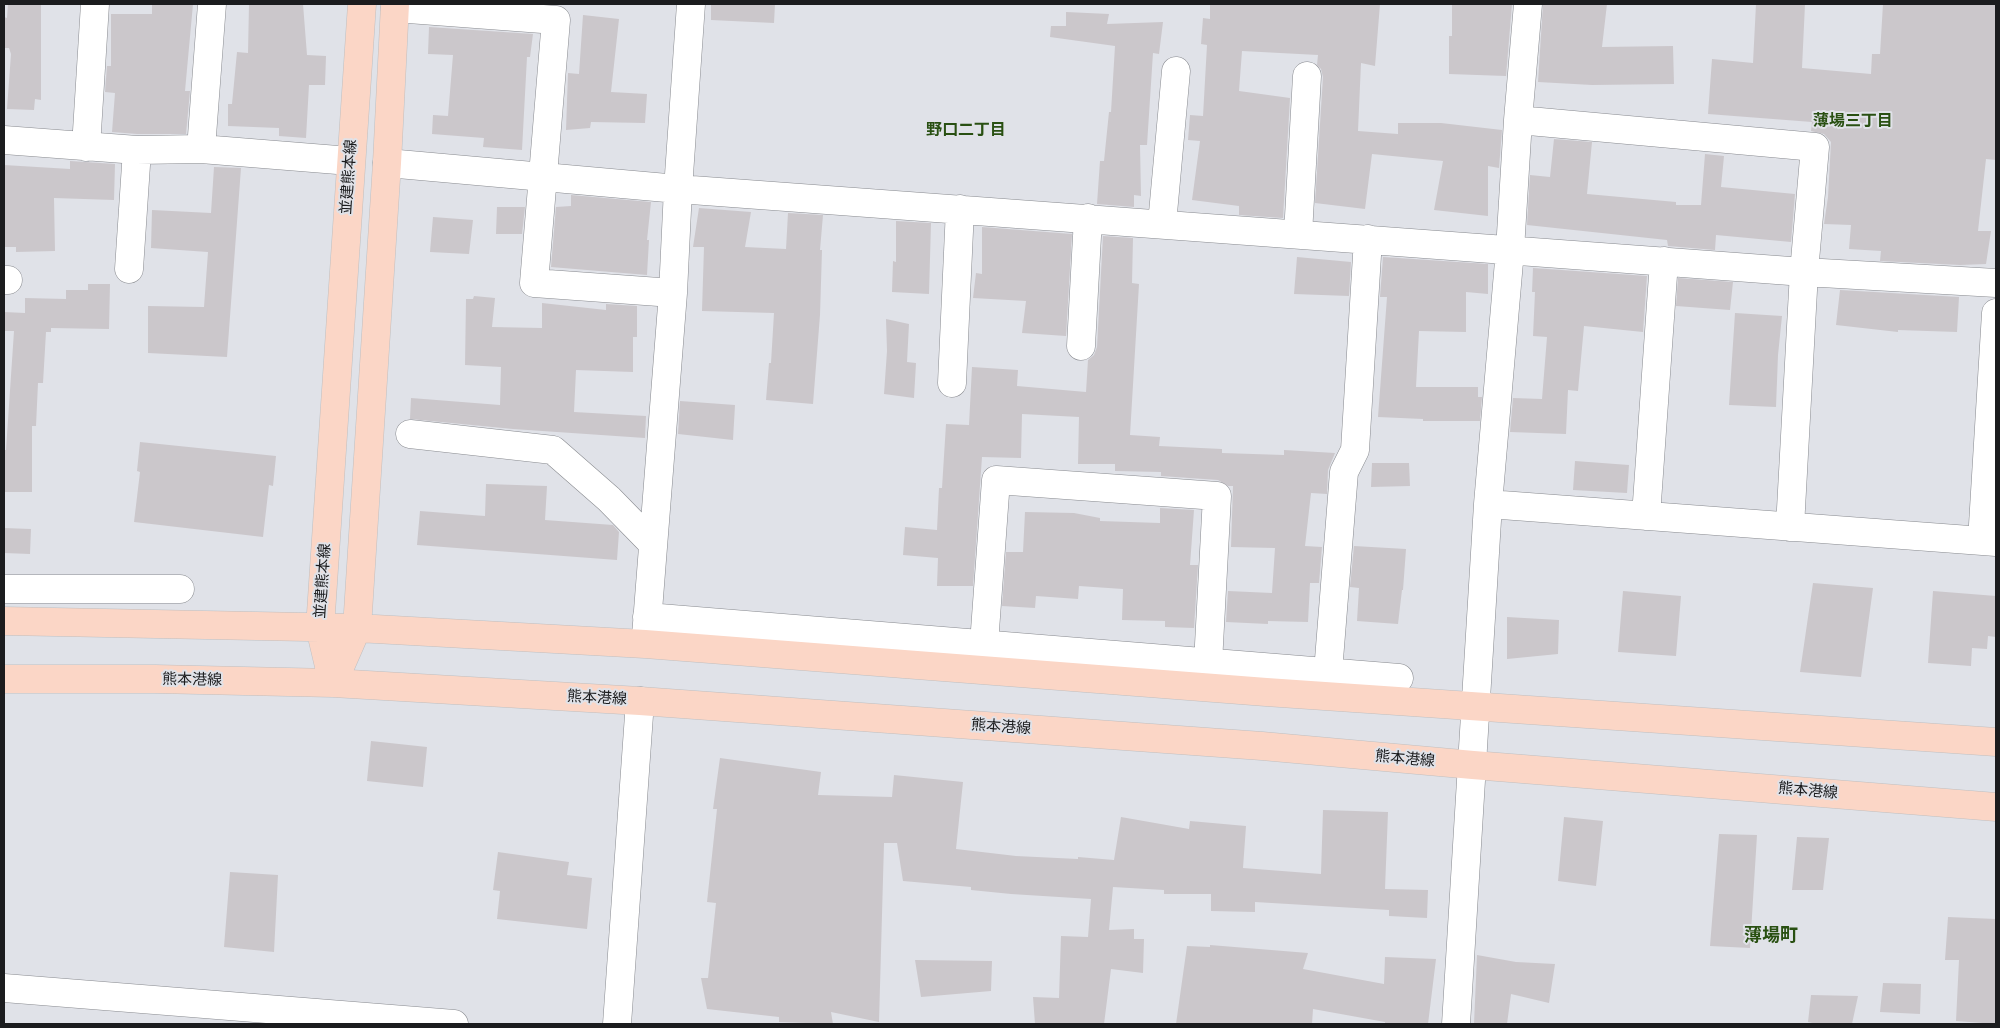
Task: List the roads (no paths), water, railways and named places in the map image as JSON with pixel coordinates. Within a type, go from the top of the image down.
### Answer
[{"type":"main road","name":"並建熊本線","points":[[333,683],[320,628],[362,4]]},
{"type":"main road","points":[[333,683],[357,628],[387,163],[395,6]]},
{"type":"main road","points":[[4,621],[357,628],[645,644],[1266,692],[1996,742]]},
{"type":"main road","name":"熊本港線","points":[[4,679],[155,679],[333,683],[640,701],[1262,746],[1996,808]]},
{"type":"street","points":[[86,147],[95,4]]},
{"type":"street","points":[[201,149],[212,4]]},
{"type":"street","points":[[645,644],[673,293],[691,4]]},
{"type":"street","points":[[1456,1024],[1488,504],[1510,250],[1518,120],[1528,4]]},
{"type":"street","points":[[395,6],[556,20],[534,283],[673,293]]},
{"type":"street","points":[[1162,224],[1176,71]]},
{"type":"street","points":[[1298,234],[1307,76]]},
{"type":"street","points":[[1518,120],[1815,147],[1804,272],[1790,527]]},
{"type":"street","points":[[4,140],[137,150],[201,149],[350,161]]},
{"type":"street","points":[[129,269],[137,150]]},
{"type":"street","points":[[387,163],[678,189],[1804,272],[1996,283]]},
{"type":"street","points":[[952,382],[960,209]]},
{"type":"street","points":[[1081,346],[1088,218]]},
{"type":"street","points":[[1328,672],[1344,472],[1355,450],[1368,239]]},
{"type":"street","points":[[1646,516],[1664,261]]},
{"type":"street","points":[[1488,504],[1989,541],[1996,314]]},
{"type":"street","points":[[410,434],[553,450],[609,499],[653,544]]},
{"type":"street","points":[[984,644],[996,480],[1217,496],[1208,662]]},
{"type":"street","points":[[4,589],[180,589]]},
{"type":"street","points":[[647,617],[1399,678]]},
{"type":"street","points":[[617,1024],[640,701]]},
{"type":"street","points":[[4,988],[454,1024]]},
{"type":"district","name":"薄場三丁目","points":[[1853,121]]},
{"type":"district","name":"野口二丁目","points":[[966,130]]},
{"type":"district","name":"薄場町","points":[[1771,936]]}]
